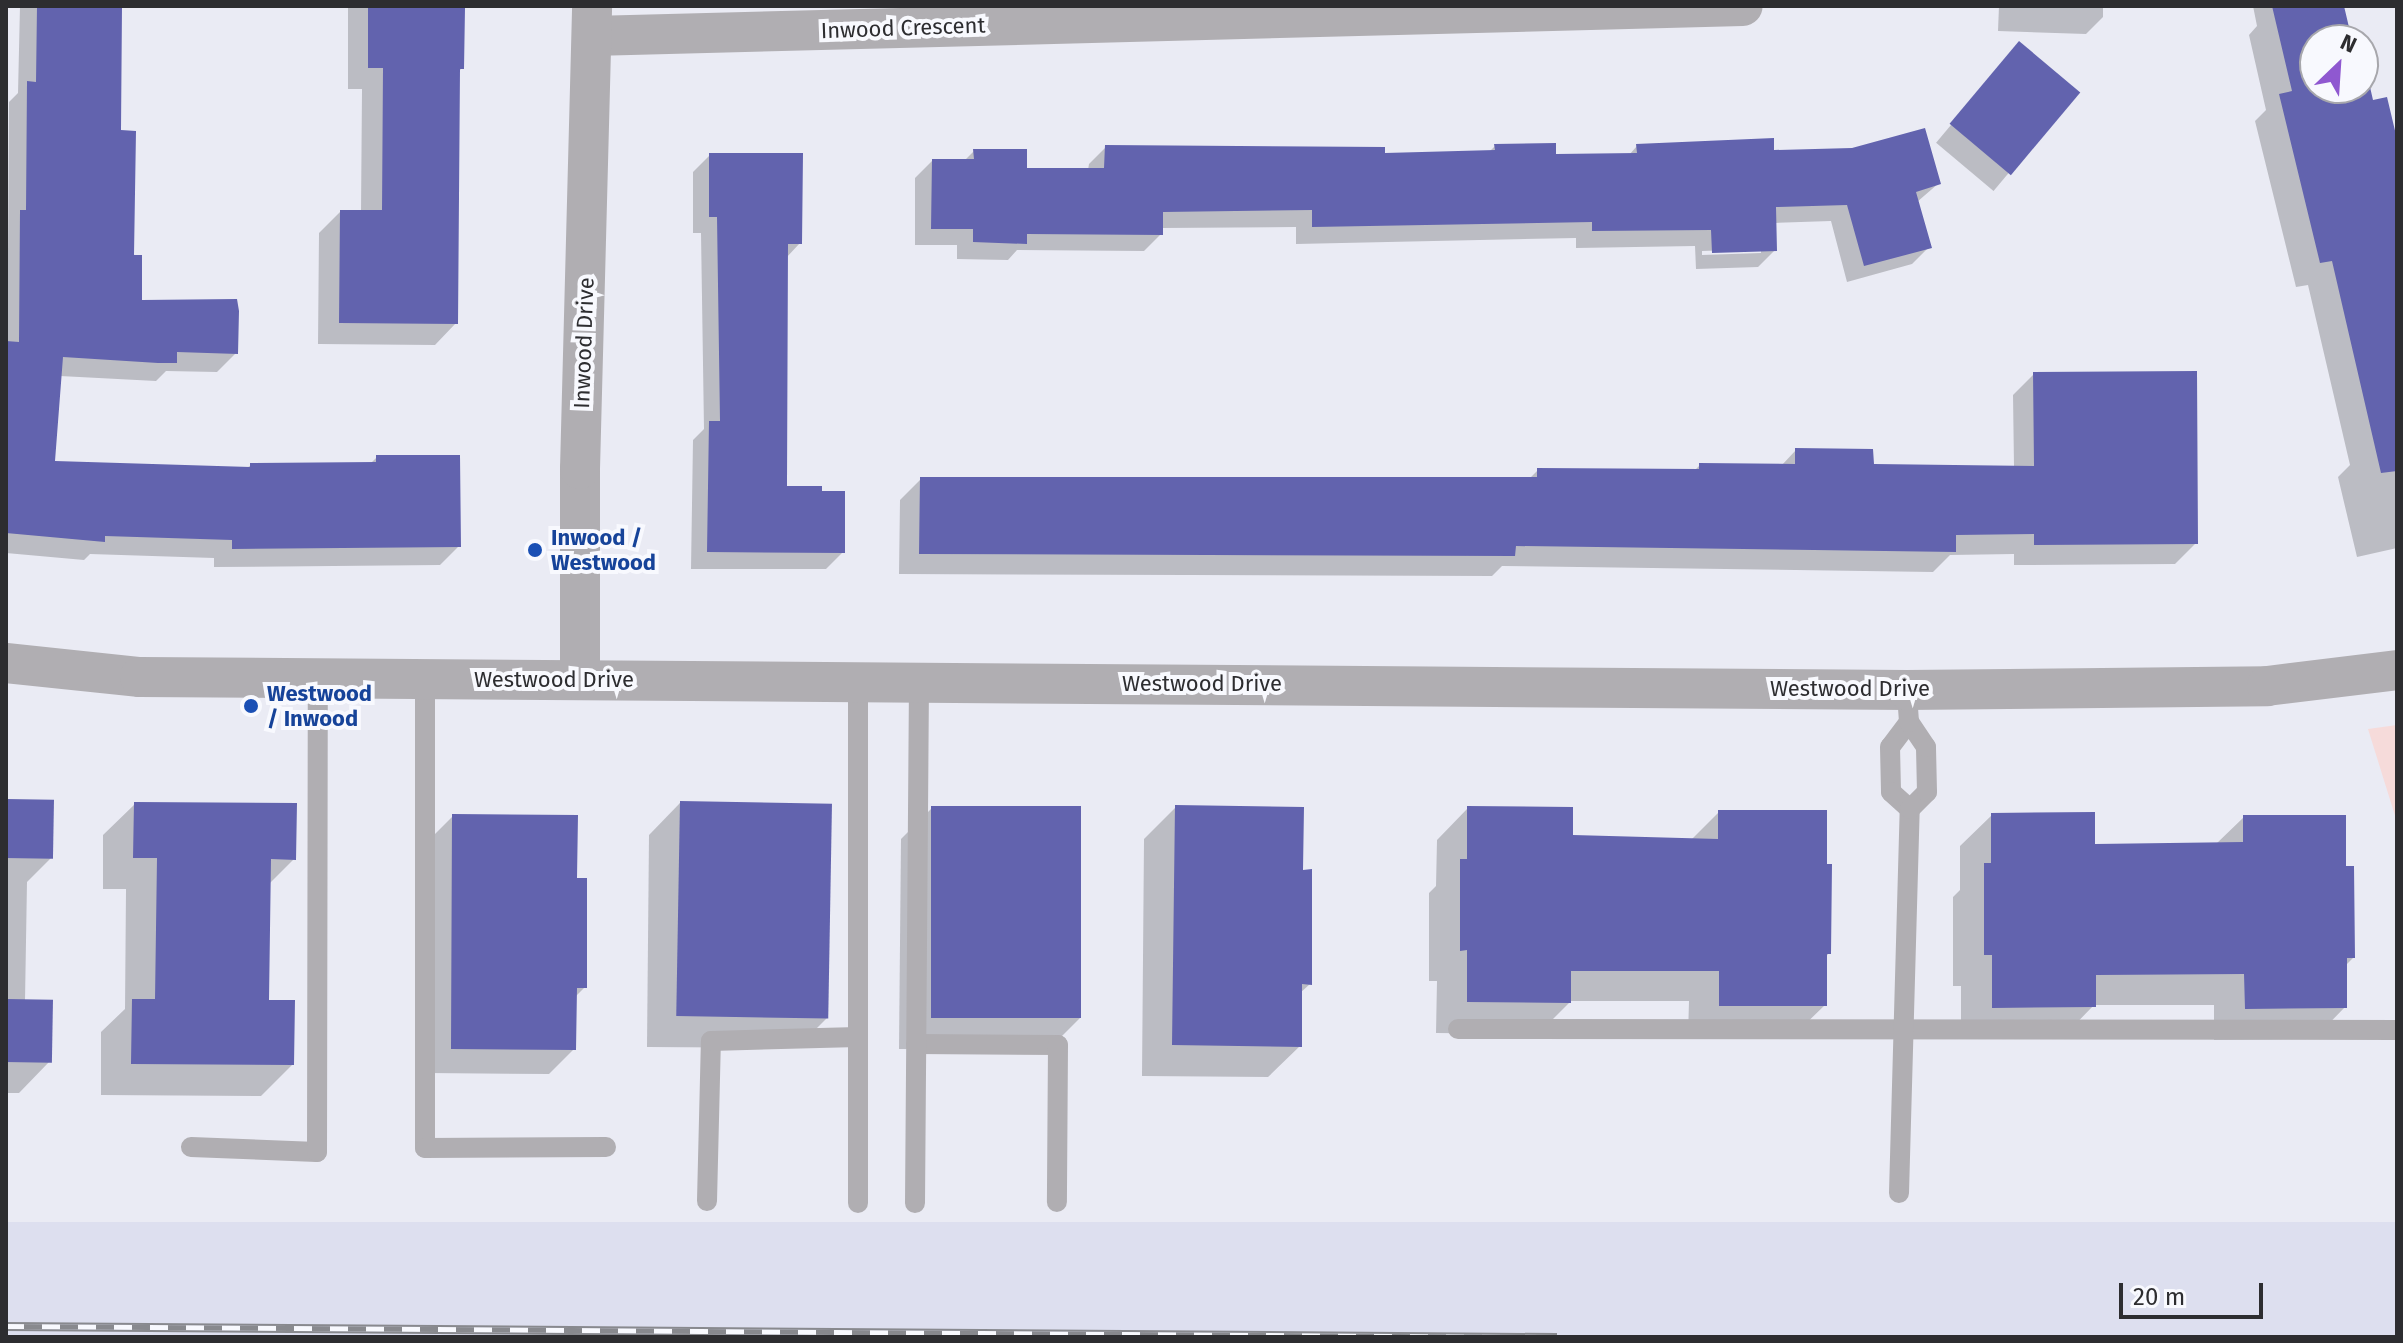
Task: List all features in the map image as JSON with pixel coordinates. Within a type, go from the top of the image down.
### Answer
[{"type":"street","name":"Inwood Crescent","points":[[592,21],[1743,6]]},
{"type":"street","name":"Inwood Drive","points":[[580,680],[580,469],[592,21]]},
{"type":"street","name":"Westwood Drive","points":[[6,663],[140,677],[919,682],[1908,706],[2267,686],[2397,670]]},
{"type":"lane","points":[[191,1147],[317,1152],[318,678]]},
{"type":"lane","points":[[425,679],[425,1148],[606,1147]]},
{"type":"lane","points":[[858,682],[858,1203]]},
{"type":"lane","points":[[915,1203],[919,682]]},
{"type":"lane","points":[[1908,706],[1890,747],[1890,762],[1891,792],[1910,809]]},
{"type":"lane","points":[[1899,1193],[1910,809],[1927,792],[1926,747],[1908,706]]},
{"type":"lane","points":[[1458,1029],[2397,1030]]},
{"type":"lane","points":[[707,1201],[711,1041],[858,1037]]},
{"type":"lane","points":[[916,1044],[1058,1045],[1057,1202]]},
{"type":"shaded area","points":[[2397,725],[2397,822],[2368,729]]},
{"type":"shaded area","points":[[6,1222],[2397,1222],[2397,1337],[6,1337]]},
{"type":"building","points":[[37,6],[122,6],[121,130],[136,131],[134,255],[142,255],[142,300],[237,299],[239,311],[238,354],[177,352],[177,363],[63,357],[55,461],[250,467],[250,463],[376,462],[376,455],[460,455],[461,547],[232,549],[232,540],[105,536],[105,542],[6,533],[6,341],[19,342],[20,210],[26,210],[27,81],[36,82]]},
{"type":"building","points":[[368,6],[465,8],[464,69],[460,69],[458,324],[339,323],[340,210],[382,210],[383,68],[368,68]]},
{"type":"building","points":[[2272,6],[2344,6],[2348,24],[2299,24],[2299,104],[2379,104],[2379,99],[2387,97],[2397,139],[2397,471],[2381,473],[2332,261],[2320,263],[2279,94],[2292,91]]},
{"type":"building","points":[[2019,41],[2080,92],[2011,175],[1950,124]]},
{"type":"building","points":[[1925,128],[1941,184],[1916,192],[1932,248],[1864,266],[1847,205],[1776,207],[1777,251],[1712,253],[1711,230],[1592,231],[1592,222],[1312,227],[1312,210],[1163,212],[1163,235],[1027,234],[1027,244],[973,242],[973,229],[931,229],[932,159],[974,159],[973,149],[1027,149],[1027,168],[1104,168],[1105,145],[1385,147],[1385,153],[1495,150],[1494,144],[1556,143],[1556,154],[1637,153],[1636,144],[1774,138],[1774,150],[1852,148]]},
{"type":"building","points":[[709,153],[803,153],[802,244],[788,244],[787,486],[822,486],[822,491],[845,491],[845,553],[707,552],[709,421],[720,421],[717,217],[709,217]]},
{"type":"building","points":[[2197,371],[2198,544],[2034,545],[2034,534],[1956,535],[1956,552],[1516,546],[1515,556],[919,554],[920,477],[1537,477],[1537,468],[1699,469],[1699,463],[1795,464],[1795,448],[1873,449],[1874,464],[2034,466],[2033,372]]},
{"type":"building","points":[[6,799],[54,800],[53,859],[6,858]]},
{"type":"building","points":[[680,801],[832,804],[828,1019],[676,1016]]},
{"type":"building","points":[[134,802],[297,803],[296,860],[271,859],[269,1000],[295,1000],[294,1065],[131,1064],[132,999],[155,999],[157,858],[133,858]]},
{"type":"building","points":[[1175,805],[1304,807],[1303,870],[1312,869],[1312,985],[1302,984],[1302,1047],[1172,1045]]},
{"type":"building","points":[[931,806],[1081,806],[1081,1018],[931,1018]]},
{"type":"building","points":[[1467,806],[1573,807],[1573,835],[1718,839],[1718,810],[1827,810],[1827,864],[1832,864],[1827,1006],[1719,1006],[1719,971],[1571,971],[1571,1003],[1467,1002],[1467,950],[1460,951],[1460,859],[1467,859]]},
{"type":"building","points":[[2095,812],[2095,844],[2243,842],[2243,815],[2346,815],[2346,866],[2354,866],[2355,958],[2347,958],[2347,1008],[2245,1009],[2244,974],[2096,975],[2096,1007],[1992,1008],[1992,955],[1984,955],[1984,863],[1991,863],[1991,813]]},
{"type":"building","points":[[452,814],[578,815],[577,878],[587,878],[587,988],[577,988],[576,1050],[451,1049]]},
{"type":"building","points":[[6,999],[53,1000],[52,1063],[6,1062]]},
{"type":"railway","points":[[6,1326],[1557,1337]]},
{"type":"place","name":"Inwood / Westwood","points":[[535,550]]},
{"type":"place","name":"Westwood / Inwood","points":[[251,706]]}]
